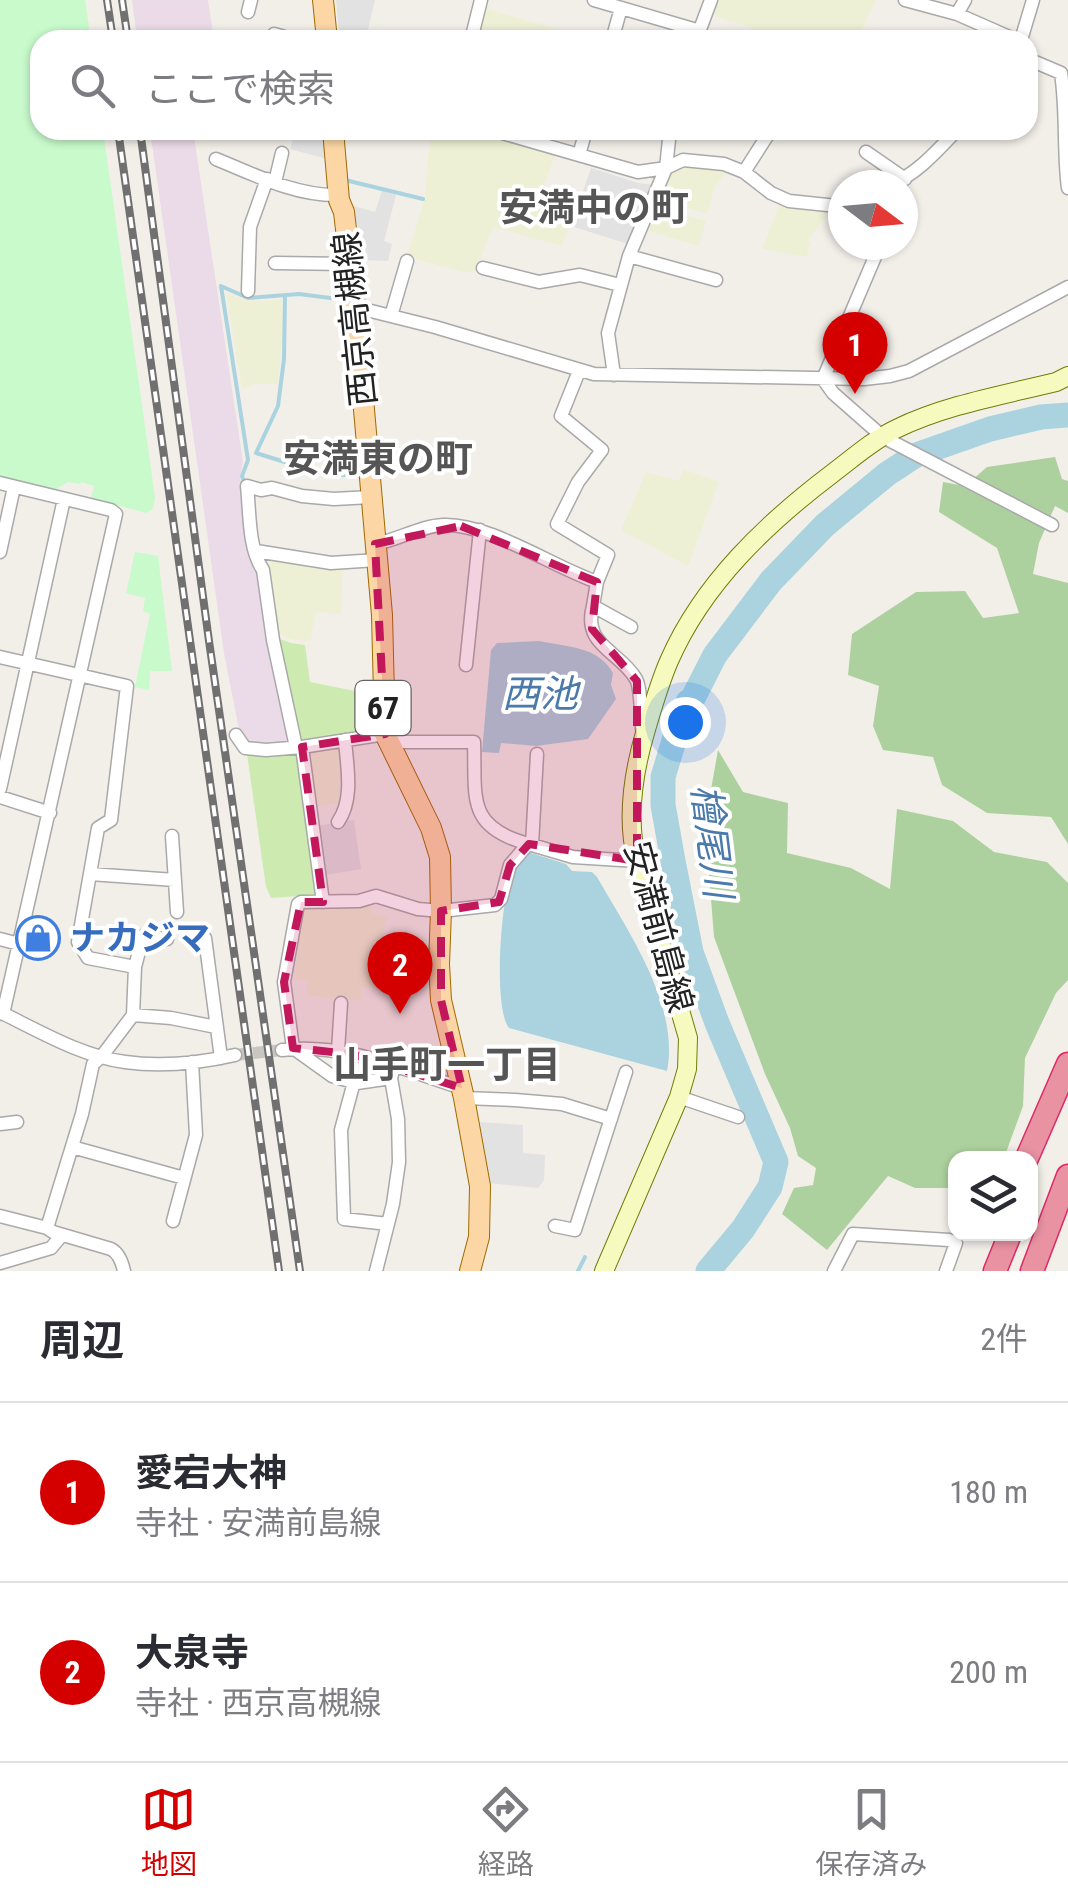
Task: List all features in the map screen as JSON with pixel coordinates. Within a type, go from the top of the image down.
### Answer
[{"type":"highway","points":[[1030,1151],[1068,1064]]},
{"type":"highway","points":[[1038,1161],[1068,1092]]},
{"type":"highway","points":[[1032,1271],[1068,1176]]},
{"type":"highway","points":[[984,1271],[995,1241]]},
{"type":"highway","points":[[996,1271],[1007,1241]]},
{"type":"main road","points":[[324,0],[326,30]]},
{"type":"main road","name":"西京高槻線","points":[[335,140],[338,195],[344,212],[355,307],[382,615],[386,738],[436,841],[441,876],[441,1000],[480,1186],[479,1237],[470,1271]]},
{"type":"main road","name":"安満前島線","points":[[604,1271],[680,1097],[687,1069],[688,1038],[632,845],[633,790],[643,738],[668,662],[718,581],[756,538],[804,496],[926,416],[1068,376]]},
{"type":"street","points":[[474,30],[481,0]]},
{"type":"street","points":[[594,0],[682,30]]},
{"type":"street","points":[[700,30],[712,0]]},
{"type":"street","points":[[905,0],[957,14],[995,30]]},
{"type":"street","points":[[957,14],[965,0]]},
{"type":"street","points":[[1022,30],[1033,0]]},
{"type":"street","points":[[615,30],[621,8]]},
{"type":"street","points":[[1038,63],[1065,73],[1068,188]]},
{"type":"street","points":[[527,140],[638,172],[666,168],[683,160],[724,164],[789,201],[828,205]]},
{"type":"street","points":[[579,155],[583,140]]},
{"type":"street","points":[[614,375],[608,334],[629,256],[666,168],[669,140]]},
{"type":"street","points":[[744,172],[765,140]]},
{"type":"street","points":[[917,170],[947,140]]},
{"type":"street","points":[[866,152],[889,170]]},
{"type":"street","points":[[248,291],[250,227],[282,153]]},
{"type":"street","points":[[227,159],[288,188],[338,195]]},
{"type":"street","points":[[629,256],[716,280]]},
{"type":"street","points":[[823,379],[874,260]]},
{"type":"street","points":[[391,316],[407,262]]},
{"type":"street","points":[[275,263],[349,264]]},
{"type":"street","points":[[483,268],[539,282],[580,275],[620,285]]},
{"type":"street","points":[[355,307],[594,374],[864,379],[909,371],[1068,287]]},
{"type":"street","points":[[579,370],[561,416],[602,450],[578,482],[557,524],[608,555],[596,582],[590,622],[595,636],[637,681],[643,738]]},
{"type":"street","points":[[823,379],[833,393],[888,440],[1052,524]]},
{"type":"street","points":[[0,552],[7,485],[116,514],[1,1013],[76,1048],[122,1062],[192,1062],[228,1057],[216,1026],[206,938]]},
{"type":"street","points":[[324,902],[247,486],[302,496],[371,498]]},
{"type":"street","points":[[50,812],[0,793],[64,498]]},
{"type":"street","points":[[256,551],[331,562],[376,552],[430,526],[462,526],[480,530],[596,582]]},
{"type":"street","points":[[466,665],[465,634],[480,530]]},
{"type":"street","points":[[592,606],[630,627]]},
{"type":"street","points":[[0,657],[128,686],[111,820],[98,828],[78,942],[88,958],[136,966]]},
{"type":"street","points":[[236,735],[245,748],[266,750],[386,738],[474,742],[477,804],[480,816],[494,829],[573,857],[636,861]]},
{"type":"street","points":[[338,822],[345,810],[348,790],[345,740]]},
{"type":"street","points":[[288,1049],[284,982],[294,916],[301,902],[376,896],[418,909],[495,905],[501,899],[510,865],[530,844],[537,754]]},
{"type":"street","points":[[535,782],[550,783]]},
{"type":"street","points":[[172,836],[178,912]]},
{"type":"street","points":[[90,874],[175,880]]},
{"type":"street","points":[[48,1228],[93,1064],[133,1015],[136,966],[143,936],[166,940]]},
{"type":"street","points":[[0,939],[19,944]]},
{"type":"street","points":[[338,1051],[341,1003]]},
{"type":"street","points":[[133,1015],[216,1026]]},
{"type":"street","points":[[288,1049],[338,1051],[463,1093],[562,1104],[611,1119]]},
{"type":"street","points":[[288,1049],[332,1076],[354,1082],[393,1072]]},
{"type":"street","points":[[173,1221],[196,1134],[192,1062]]},
{"type":"street","points":[[376,1271],[397,1183],[399,1140],[393,1072]]},
{"type":"street","points":[[555,1226],[575,1230],[626,1072]]},
{"type":"street","points":[[354,1082],[341,1130],[344,1219],[388,1224]]},
{"type":"street","points":[[680,1097],[738,1118]]},
{"type":"street","points":[[0,1124],[17,1122]]},
{"type":"street","points":[[72,1147],[184,1178]]},
{"type":"street","points":[[177,1206],[192,1211]]},
{"type":"street","points":[[0,1216],[116,1251],[124,1271]]},
{"type":"street","points":[[834,1271],[852,1234],[949,1240],[956,1243],[946,1271]]},
{"type":"street","points":[[0,1263],[51,1248],[62,1235]]},
{"type":"highlighted area","points":[[461,526],[597,582],[592,629],[637,681],[637,861],[529,844],[510,865],[499,902],[441,911],[441,1000],[462,1088],[351,1054],[293,1048],[284,982],[301,902],[323,902],[302,747],[385,734],[375,544]]},
{"type":"shaded area","points":[[132,0],[208,0],[212,30],[136,30]]},
{"type":"shaded area","points":[[336,0],[375,0],[368,30],[339,30]]},
{"type":"shaded area","points":[[151,140],[195,140],[243,462],[240,476],[254,568],[259,573],[292,744],[246,745],[240,735],[224,653]]},
{"type":"shaded area","points":[[293,140],[330,140],[331,160],[290,149]]},
{"type":"shaded area","points":[[591,168],[653,185],[628,244],[571,226]]},
{"type":"shaded area","points":[[382,191],[396,195],[384,241],[392,244],[388,261],[361,260],[354,206],[375,212]]},
{"type":"shaded area","points":[[354,820],[361,869],[324,875],[317,826]]},
{"type":"shaded area","points":[[479,1122],[523,1125],[523,1153],[545,1155],[544,1180],[538,1188],[487,1183]]},
{"type":"green space","points":[[0,0],[85,0],[90,30],[30,30],[30,140],[104,140],[155,497],[153,509],[146,513],[91,498],[94,486],[81,482],[68,482],[56,489],[0,476]]},
{"type":"green space","points":[[718,0],[876,0],[862,30],[758,30],[714,16]]},
{"type":"green space","points":[[481,7],[560,30],[477,30]]},
{"type":"green space","points":[[502,140],[555,155],[543,189],[577,200],[562,246],[493,227],[476,271],[463,272],[407,257],[425,197],[429,142]]},
{"type":"green space","points":[[683,164],[730,170],[715,186],[707,214],[659,197],[668,170]]},
{"type":"green space","points":[[781,199],[828,211],[808,240],[811,244],[806,257],[762,249]]},
{"type":"green space","points":[[652,206],[706,221],[699,246],[645,230]]},
{"type":"green space","points":[[226,293],[247,301],[282,300],[278,384],[256,384],[242,389]]},
{"type":"green space","points":[[1055,457],[1062,479],[1068,481],[1068,513],[1055,506],[1039,543],[1033,574],[1068,583],[1068,844],[1051,817],[987,813],[942,785],[933,757],[883,750],[873,726],[879,686],[848,675],[852,634],[916,592],[965,591],[983,618],[1019,613],[997,548],[939,512],[943,482],[965,486],[987,467]]},
{"type":"green space","points":[[683,469],[719,482],[688,566],[621,530],[646,472],[679,481]]},
{"type":"green space","points":[[135,552],[158,556],[172,671],[150,671],[149,690],[135,687],[150,614],[143,611],[145,598],[126,593]]},
{"type":"green space","points":[[273,560],[343,570],[341,614],[316,612],[310,642],[278,633],[267,565]]},
{"type":"green space","points":[[280,639],[305,645],[310,682],[376,693],[377,732],[301,743]]},
{"type":"green space","points":[[341,745],[340,803],[313,807],[307,751]]},
{"type":"green space","points":[[718,750],[743,792],[788,803],[787,853],[851,868],[890,889],[897,809],[953,821],[994,852],[1047,862],[1068,883],[1068,980],[1056,993],[1025,1058],[1023,1106],[1007,1151],[948,1151],[948,1188],[915,1188],[888,1176],[827,1250],[782,1214],[794,1188],[813,1185],[816,1168],[798,1156],[714,937],[705,823]]},
{"type":"green space","points":[[297,752],[315,895],[271,898],[266,887],[247,754]]},
{"type":"green space","points":[[368,904],[373,914],[387,917],[378,988],[362,987],[361,1001],[307,995],[308,980],[295,979],[302,906]]},
{"type":"water","name":"西池","points":[[539,641],[581,649],[599,657],[613,673],[611,685],[616,699],[588,739],[536,746],[501,743],[499,753],[482,752],[491,650],[497,643]]},
{"type":"water","points":[[528,852],[597,877],[659,995],[669,1046],[667,1071],[509,1028],[500,979],[504,910],[511,874]]},
{"type":"waterway","points":[[345,180],[423,199]]},
{"type":"waterway","points":[[221,286],[248,460],[242,476],[245,484]]},
{"type":"waterway","points":[[221,286],[248,298],[299,294],[346,300]]},
{"type":"waterway","points":[[285,296],[284,359],[278,406],[256,453],[320,473],[359,476]]},
{"type":"waterway","name":"檜尾川","points":[[708,1271],[743,1229],[770,1187],[776,1162],[691,952],[673,861],[663,805],[663,777],[688,702],[715,655],[771,581],[825,525],[887,474],[916,455],[990,429],[1068,415]]},
{"type":"waterway","points":[[578,1271],[585,1257]]},
{"type":"tunnel","points":[[235,1055],[282,1050]]},
{"type":"railway","points":[[107,0],[112,30]]},
{"type":"railway","points":[[122,0],[126,30]]},
{"type":"railway","points":[[119,140],[279,1271]]},
{"type":"railway","points":[[141,140],[300,1271]]},
{"type":"place","name":"愛宕大神","points":[[855,394]]},
{"type":"place","name":"ナカジマ","points":[[38,938]]},
{"type":"place","name":"大泉寺","points":[[400,1014]]},
{"type":"district","name":"安満中の町","points":[[594,208]]},
{"type":"district","name":"安満東の町","points":[[378,459]]},
{"type":"district","name":"山手町一丁目","points":[[447,1065]]}]
